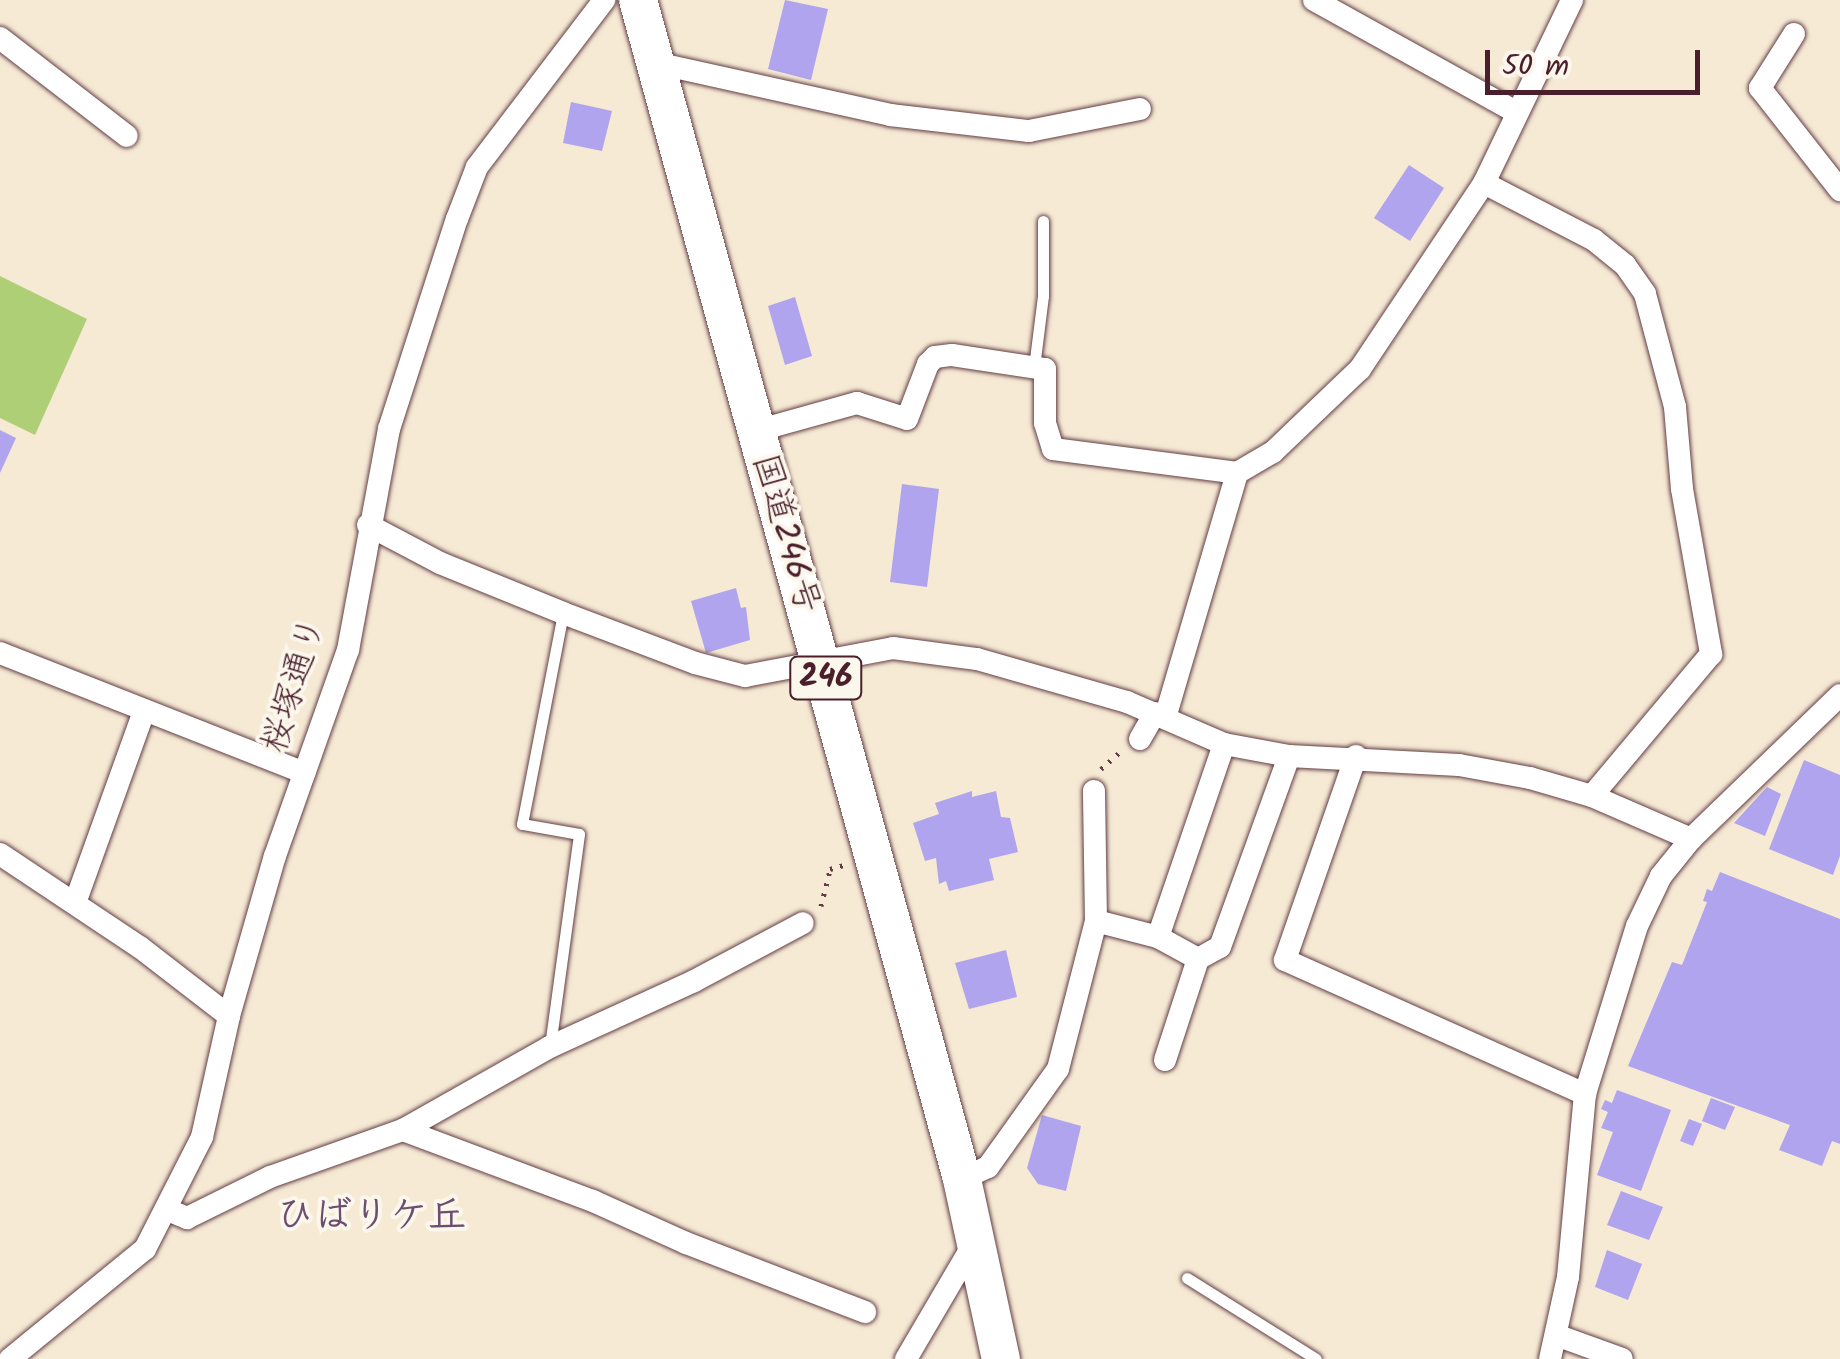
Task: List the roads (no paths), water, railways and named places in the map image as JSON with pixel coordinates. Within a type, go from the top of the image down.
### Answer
[{"type":"highway","name":"国道246号","points":[[638,0],[962,1179],[1001,1359]]},
{"type":"street","name":"桜塚通り","points":[[10,1359],[145,1249],[202,1137],[229,1016],[304,773],[348,650],[368,524],[389,429],[477,167],[604,0]]},
{"type":"street","points":[[1314,0],[1516,112]]},
{"type":"street","points":[[756,431],[857,403],[907,419],[928,364],[935,357],[952,354],[1045,369],[1045,423],[1053,448],[1238,473],[1272,452],[1360,369],[1484,183],[1572,0]]},
{"type":"street","points":[[1794,34],[1760,88],[1840,190]]},
{"type":"street","points":[[0,38],[127,136]]},
{"type":"street","points":[[656,64],[890,115],[1029,131],[1140,109]]},
{"type":"street","points":[[1484,183],[1594,240],[1625,265],[1645,294],[1675,407],[1682,489],[1711,654],[1592,796]]},
{"type":"street","points":[[1140,738],[1160,716],[1238,473]]},
{"type":"street","points":[[368,524],[440,563],[563,613],[694,663],[744,676],[892,648],[977,659],[1063,681],[1224,744],[1289,756],[1356,756],[1460,765],[1592,796],[1690,839]]},
{"type":"street","points":[[1,640],[144,711],[304,773]]},
{"type":"street","points":[[1550,1359],[1568,1277],[1585,1094],[1636,926],[1661,876],[1690,839],[1840,694]]},
{"type":"street","points":[[75,903],[144,711]]},
{"type":"street","points":[[1158,937],[1224,744]]},
{"type":"street","points":[[1165,1060],[1198,959],[1220,948],[1289,756]]},
{"type":"street","points":[[1356,756],[1285,960],[1585,1094]]},
{"type":"street","points":[[962,1179],[988,1167],[1058,1069],[1096,921],[1094,791]]},
{"type":"street","points":[[0,854],[75,903],[229,1016]]},
{"type":"street","points":[[1096,921],[1158,937],[1198,959]]},
{"type":"street","points":[[168,1210],[187,1218],[270,1177],[403,1130],[550,1047],[694,981],[802,923]]},
{"type":"street","points":[[403,1130],[865,1312]]},
{"type":"street","points":[[906,1359],[977,1238]]},
{"type":"street","points":[[1556,1335],[1622,1359]]},
{"type":"lane","points":[[1034,367],[1043,296],[1043,220]]},
{"type":"lane","points":[[550,1047],[578,834],[522,824],[563,613]]},
{"type":"lane","points":[[1187,1278],[1316,1359]]},
{"type":"district","name":"ひばりケ丘","points":[[371,1218]]}]
